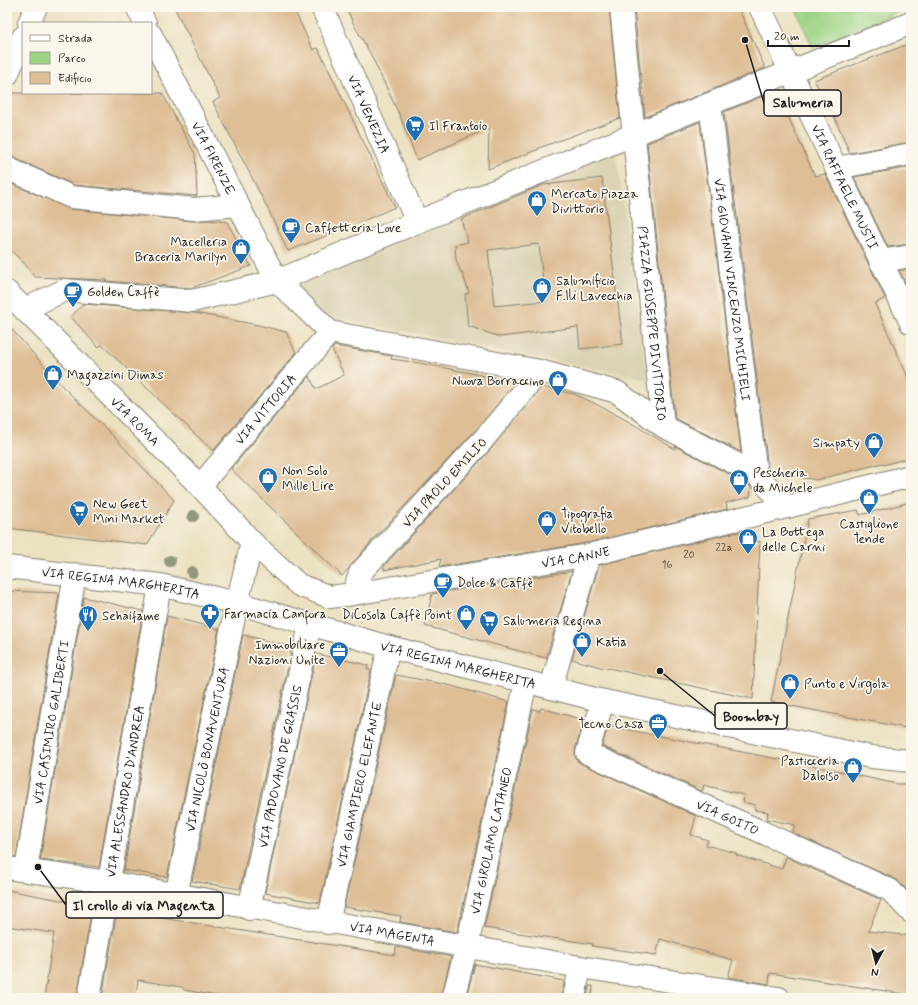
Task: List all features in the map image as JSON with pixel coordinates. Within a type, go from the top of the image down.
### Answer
[{"type":"street","points":[[29,22],[36,7]]},
{"type":"street","points":[[137,7],[144,22]]},
{"type":"street","name":"VIA VENEZIA","points":[[322,7],[417,222]]},
{"type":"street","name":"PIAZZA GIUSEPPE DIVITTORIO","points":[[621,7],[663,426]]},
{"type":"street","name":"VIA RAFFAELE MUSTI","points":[[760,7],[790,73],[911,323]]},
{"type":"street","points":[[14,300],[65,290],[192,301],[277,281],[633,134],[790,73],[911,23]]},
{"type":"street","name":"VIA FIRENZE","points":[[152,37],[277,281]]},
{"type":"street","points":[[9,64],[22,39]]},
{"type":"street","name":"VIA GIOVANNI VINCENZO MICHIELI","points":[[710,104],[756,474]]},
{"type":"street","points":[[836,168],[911,154]]},
{"type":"street","points":[[7,168],[71,197],[194,209],[238,205]]},
{"type":"street","points":[[880,261],[911,256]]},
{"type":"street","points":[[277,281],[330,332]]},
{"type":"street","name":"VIA ROMA","points":[[14,300],[200,486],[252,542]]},
{"type":"street","name":"PIAZZA GIUSEPPE DIVITTORIO","points":[[330,332],[540,371],[617,392],[663,426]]},
{"type":"street","name":"VIA VITTORIA","points":[[200,486],[330,332]]},
{"type":"street","name":"VIA PAOLO EMILIO","points":[[353,594],[360,572],[482,441],[540,371]]},
{"type":"street","points":[[663,426],[756,474],[787,507]]},
{"type":"street","name":"VIA CANNE","points":[[252,542],[299,585],[330,597],[589,555],[911,476]]},
{"type":"street","name":"VIA NICOLÒ BONAVENTURA","points":[[176,895],[237,603],[252,542]]},
{"type":"street","points":[[551,688],[589,555]]},
{"type":"street","name":"VIA REGINA MARGHERITA","points":[[7,567],[160,585],[237,603],[389,647],[603,701],[871,756],[911,761]]},
{"type":"street","name":"VIA CASIMIRO GALIBERTI","points":[[16,869],[75,574]]},
{"type":"street","name":"VIA ALESSANDRO D'ANDREA","points":[[89,998],[160,585]]},
{"type":"street","name":"VIA PADOVANO DE GRASSIS","points":[[249,909],[310,624]]},
{"type":"street","name":"VIA GIAMPIERO ELEFANTE","points":[[328,922],[389,647]]},
{"type":"street","name":"VIA GIROLAMO CATANEO","points":[[453,998],[467,946],[526,682]]},
{"type":"street","name":"VIA GOITO","points":[[603,701],[587,753],[890,890],[911,912]]},
{"type":"street","name":"VIA MAGENTA","points":[[16,869],[108,882],[249,909],[755,997],[779,998]]},
{"type":"street","points":[[574,998],[580,967]]},
{"type":"shaded area","name":"Mercato Piazza Divittorio","points":[[615,148],[648,379],[288,309],[282,286]]},
{"type":"green space","points":[[795,7],[909,7],[813,48]]},
{"type":"building","points":[[174,7],[293,7],[313,50],[318,48],[395,207],[288,251],[213,102],[220,98]]},
{"type":"building","points":[[346,7],[609,7],[620,118],[539,148],[488,169],[489,128],[417,160],[400,116]]},
{"type":"building","points":[[634,7],[738,7],[765,68],[645,117]]},
{"type":"building","points":[[911,43],[911,142],[850,153],[834,116],[814,80]]},
{"type":"building","points":[[775,91],[776,94],[778,94],[815,176],[825,174],[885,298],[875,304],[911,384],[911,457],[816,480],[771,472],[768,468],[724,112]]},
{"type":"building","points":[[13,93],[162,93],[195,154],[197,196],[74,185],[7,156],[7,106]]},
{"type":"building","points":[[700,122],[741,452],[675,418],[647,143]]},
{"type":"building","points":[[911,167],[911,244],[888,247],[854,177]]},
{"type":"building","points":[[602,178],[623,344],[580,349],[578,327],[500,337],[468,326],[465,294],[469,293],[456,260],[455,245],[468,242],[461,219],[543,185]],"holes":[[[539,244],[545,301],[494,306],[488,250]]]},
{"type":"building","points":[[7,182],[70,209],[193,221],[208,220],[227,222],[251,266],[191,288],[105,281],[107,280],[35,277],[23,262],[7,247]]},
{"type":"building","points":[[911,269],[911,281],[906,284],[899,271]]},
{"type":"building","points":[[83,304],[195,313],[258,325],[286,332],[296,353],[213,451],[102,345],[98,347],[71,317]]},
{"type":"building","points":[[7,324],[63,387],[110,433],[174,500],[147,545],[7,528]]},
{"type":"building","points":[[335,346],[392,356],[391,359],[420,363],[516,382],[474,432],[377,535],[342,576],[231,469],[309,376],[316,389],[344,375],[332,349]]},
{"type":"building","points":[[542,387],[574,394],[590,401],[675,449],[675,446],[748,484],[751,487],[750,497],[726,503],[727,509],[587,543],[439,567],[441,559],[384,570],[384,566],[491,449]]},
{"type":"building","points":[[911,502],[911,729],[771,702],[808,519],[858,510],[860,515]]},
{"type":"building","points":[[746,531],[745,544],[760,541],[753,699],[607,669],[572,659],[599,565]]},
{"type":"building","points":[[572,571],[546,658],[425,626],[432,594]]},
{"type":"building","points":[[7,591],[59,593],[16,857],[7,856]]},
{"type":"building","points":[[84,597],[143,611],[99,867],[40,860]]},
{"type":"building","points":[[167,616],[219,629],[167,877],[124,870]]},
{"type":"building","points":[[243,635],[292,647],[240,889],[192,881]]},
{"type":"building","points":[[316,654],[368,665],[367,669],[371,670],[320,903],[265,893]]},
{"type":"building","points":[[396,675],[448,685],[509,702],[457,932],[400,922],[401,916],[344,907]]},
{"type":"building","points":[[541,708],[584,720],[575,750],[577,761],[696,816],[691,835],[708,840],[706,845],[736,853],[736,855],[782,869],[786,857],[881,900],[868,931],[911,936],[911,995],[770,973],[769,984],[728,977],[733,960],[660,939],[656,955],[484,928],[533,709],[540,711]]},
{"type":"building","points":[[608,726],[809,765],[897,784],[911,784],[911,893],[895,879],[793,833],[795,825],[767,819],[768,812],[755,810],[755,805],[743,802],[744,795],[704,785],[702,791],[602,746]]},
{"type":"building","points":[[7,890],[92,906],[77,998],[44,998],[54,933],[7,926]]},
{"type":"building","points":[[117,911],[395,955],[396,947],[451,957],[441,998],[228,998],[184,990],[182,987],[138,980],[135,998],[102,998]]},
{"type":"building","points":[[475,964],[564,981],[562,998],[466,998]]},
{"type":"building","points":[[589,986],[593,986],[592,998],[587,998]]},
{"type":"place","name":"Salumeria","points":[[745,40]]},
{"type":"place","name":"Il Frantoio","points":[[415,142]]},
{"type":"place","name":"Mercato Piazza Divittorio","points":[[537,217]]},
{"type":"place","name":"Caffetteria Love","points":[[291,244]]},
{"type":"place","name":"Macelleria Braceria Marilyn","points":[[241,265]]},
{"type":"place","name":"Salumificio F.lli Lavecchia","points":[[542,304]]},
{"type":"place","name":"Golden Caffè","points":[[73,308]]},
{"type":"place","name":"Magazzini Dimas","points":[[53,391]]},
{"type":"place","name":"Nuova Borraccino","points":[[558,397]]},
{"type":"place","name":"Simpaty","points":[[874,459]]},
{"type":"place","name":"Non Solo Mille Lire","points":[[268,494]]},
{"type":"place","name":"Pescheria da Michele","points":[[739,496]]},
{"type":"place","name":"Castiglione Tende","points":[[869,515]]},
{"type":"place","name":"New Geet Mini Market","points":[[79,527]]},
{"type":"place","name":"Tipografia Vitobello","points":[[547,537]]},
{"type":"place","name":"La Bottega delle Carni","points":[[748,555]]},
{"type":"place","name":"Dolce & Caffè","points":[[443,599]]},
{"type":"place","name":"Farmacia Canfora","points":[[210,630]]},
{"type":"place","name":"DiCosola Caffè Point","points":[[466,631]]},
{"type":"place","name":"Sehaifame","points":[[88,632]]},
{"type":"place","name":"Salumeria Regina","points":[[489,637]]},
{"type":"place","name":"Katia","points":[[582,658]]},
{"type":"place","name":"Immobiliare Nazioni Unite","points":[[339,668]]},
{"type":"place","name":"Boombay","points":[[660,671]]},
{"type":"place","name":"Punto e Virgola","points":[[790,700]]},
{"type":"place","name":"Tecno Casa","points":[[658,740]]},
{"type":"place","name":"Pasticceria Daloiso","points":[[853,784]]},
{"type":"place","name":"Il crollo di via Magenta","points":[[38,867]]}]
